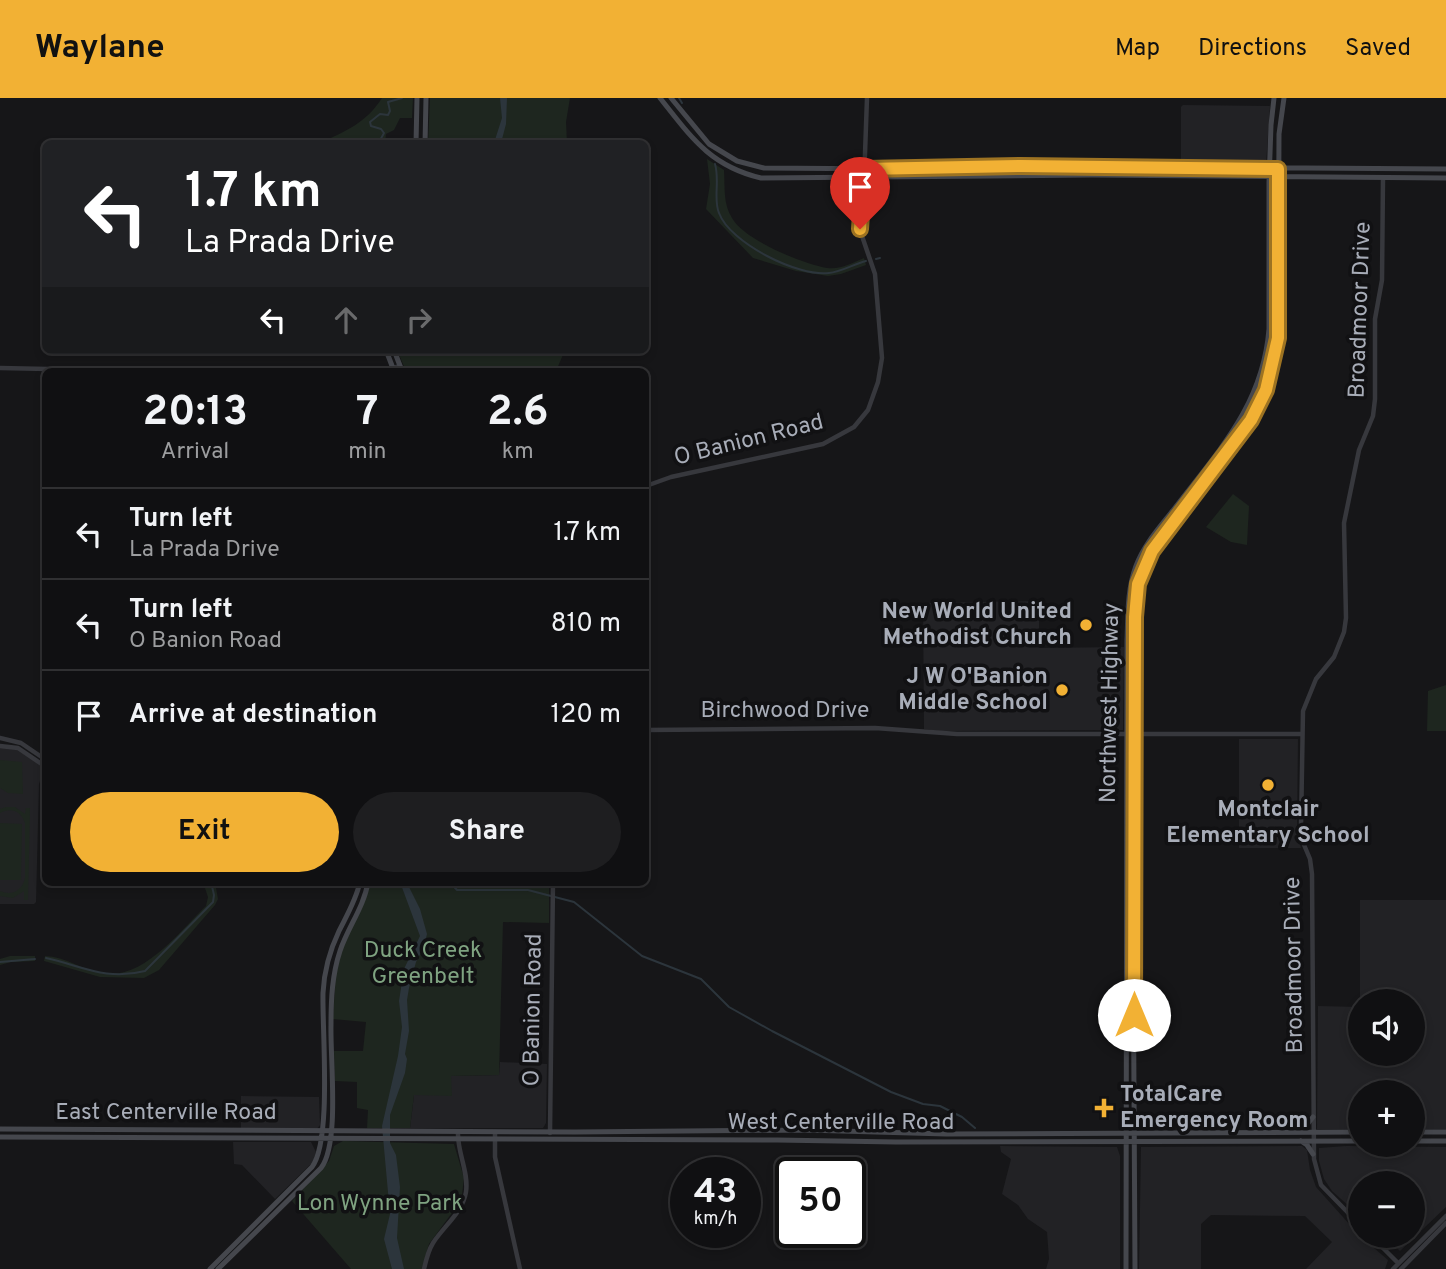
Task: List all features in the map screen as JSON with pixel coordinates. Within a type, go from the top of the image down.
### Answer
[{"type":"main road","points":[[416,140],[417,98]]},
{"type":"main road","points":[[425,140],[426,98]]},
{"type":"main road","points":[[660,98],[700,148],[736,171],[761,178],[1092,175],[1446,178]]},
{"type":"main road","points":[[671,98],[709,144],[737,161],[764,168],[1021,166],[1446,169]]},
{"type":"main road","name":"Northwest Highway","points":[[1135,1269],[1130,1221],[1126,1078],[1129,600],[1136,567],[1156,531],[1244,414],[1262,375],[1269,329],[1269,177],[1274,98]]},
{"type":"main road","name":"Northwest Highway","points":[[1126,1269],[1135,1141],[1135,734],[1138,584],[1161,536],[1251,420],[1270,377],[1278,338],[1279,125],[1284,98]]},
{"type":"main road","points":[[1201,168],[1201,177]]},
{"type":"main road","points":[[218,1269],[275,1212],[316,1161],[323,1130],[323,992],[327,966],[359,886]]},
{"type":"main road","points":[[210,1269],[285,1194],[324,1164],[331,1139],[331,1024],[335,967],[341,948],[360,910],[367,886]]},
{"type":"main road","points":[[324,1024],[331,1024]]},
{"type":"main road","points":[[323,1076],[331,1076]]},
{"type":"main road","points":[[1126,1078],[1134,1078]]},
{"type":"main road","points":[[1301,1132],[1313,1117]]},
{"type":"main road","name":"East Centerville Road","points":[[0,1129],[331,1130]]},
{"type":"main road","name":"West Centerville Road","points":[[331,1130],[550,1136],[1036,1142],[1348,1141]]},
{"type":"main road","name":"West Centerville Road","points":[[550,1136],[813,1130],[946,1134],[1348,1132]]},
{"type":"main road","points":[[1198,1141],[1199,1131]]},
{"type":"main road","points":[[1036,1142],[1053,1137],[1059,1132]]},
{"type":"main road","points":[[1058,1142],[1069,1132]]},
{"type":"main road","points":[[1249,1132],[1249,1141]]},
{"type":"main road","points":[[946,1134],[946,1141]]},
{"type":"main road","points":[[1425,1134],[1444,1138]]},
{"type":"main road","name":"West Centerville Road","points":[[322,1139],[458,1140],[495,1135]]},
{"type":"main road","name":"East Centerville Road","points":[[0,1137],[322,1139]]},
{"type":"main road","points":[[1425,1140],[1444,1138]]},
{"type":"main road","points":[[330,1149],[341,1139]]},
{"type":"main road","points":[[1298,1141],[1307,1145],[1313,1154]]},
{"type":"main road","points":[[275,1212],[285,1194]]},
{"type":"street","name":"O Banion Road","points":[[649,485],[671,477],[823,444],[854,427],[866,412],[878,382],[882,358],[875,274],[859,220],[864,177],[867,98]]},
{"type":"street","name":"Broadmoor Drive","points":[[1348,1213],[1321,1185],[1313,1154],[1312,874],[1310,859],[1302,840],[1302,734],[1303,711],[1310,692],[1321,672],[1334,657],[1344,632],[1347,611],[1345,523],[1359,450],[1374,410],[1375,319],[1382,280],[1383,178]]},
{"type":"street","points":[[0,368],[42,369]]},
{"type":"street","name":"Birchwood Drive","points":[[649,730],[875,728],[957,734],[1302,734]]},
{"type":"street","points":[[0,738],[21,743],[42,757]]},
{"type":"street","points":[[0,746],[18,748],[42,764]]},
{"type":"street","name":"O Banion Road","points":[[550,1136],[553,886]]},
{"type":"street","points":[[424,1269],[432,1245],[466,1196],[458,1132]]},
{"type":"street","points":[[495,1135],[495,1157],[520,1269]]},
{"type":"street","points":[[1393,1269],[1401,1267],[1446,1216]]},
{"type":"street","points":[[1439,1226],[1446,1223]]},
{"type":"street","points":[[1383,1248],[1401,1267]]},
{"type":"shaded area","points":[[500,98],[507,98],[506,124],[502,140],[495,140],[502,118]]},
{"type":"shaded area","points":[[1183,105],[1270,106],[1266,165],[1181,165]]},
{"type":"shaded area","name":"J W O'Banion Middle School","points":[[1039,601],[1039,648],[1124,647],[1123,730],[924,729],[923,603]]},
{"type":"shaded area","name":"Montclair Elementary School","points":[[1239,739],[1298,739],[1297,831],[1301,848],[1239,848]]},
{"type":"shaded area","points":[[0,747],[19,750],[42,767],[42,774],[39,784],[36,902],[0,904]]},
{"type":"shaded area","points":[[401,886],[409,886],[420,909],[427,934],[409,988],[405,1073],[390,1115],[390,1143],[396,1155],[400,1187],[397,1238],[404,1269],[392,1269],[384,1239],[390,1214],[382,1126],[398,1056],[402,1027],[399,1001],[404,969],[420,936]]},
{"type":"shaded area","points":[[1360,900],[1446,900],[1446,1129],[1425,1129],[1425,1080],[1348,1080],[1348,1129],[1317,1129],[1318,1006],[1348,1007],[1348,1066],[1425,1066],[1425,989],[1360,989]]},
{"type":"shaded area","points":[[500,1062],[547,1064],[546,1123],[543,1128],[410,1128],[414,1095],[451,1076],[499,1075]]},
{"type":"shaded area","points":[[241,1096],[319,1097],[320,1125],[317,1129],[241,1128]]},
{"type":"shaded area","points":[[233,1142],[311,1142],[316,1152],[313,1162],[275,1199],[242,1165],[234,1164]]},
{"type":"shaded area","points":[[1000,1146],[1117,1147],[1120,1156],[1120,1269],[1046,1269],[1049,1259],[1047,1232],[1028,1219],[1018,1205],[1002,1194],[1011,1159],[1001,1152]]},
{"type":"shaded area","points":[[1302,1146],[1307,1150],[1316,1187],[1348,1223],[1348,1248],[1374,1248],[1388,1260],[1385,1269],[1306,1269],[1332,1242],[1305,1216],[1211,1215],[1201,1224],[1201,1269],[1139,1269],[1141,1147]]},
{"type":"shaded area","points":[[1348,1146],[1348,1157],[1425,1157],[1425,1147],[1446,1147],[1446,1207],[1425,1227],[1425,1171],[1348,1171],[1348,1205],[1332,1191],[1324,1179],[1319,1148]]},
{"type":"green space","points":[[382,98],[413,98],[412,118],[400,118],[394,130],[386,134],[385,140],[326,140],[347,130],[376,107]]},
{"type":"green space","points":[[430,98],[570,98],[566,122],[567,140],[428,140]]},
{"type":"green space","points":[[707,159],[724,170],[729,213],[749,235],[775,250],[817,266],[837,268],[864,258],[866,265],[828,276],[796,271],[753,258],[706,209],[710,184]]},
{"type":"green space","points":[[399,354],[563,354],[557,368],[405,368]]},
{"type":"green space","points":[[1233,494],[1249,506],[1247,545],[1231,542],[1206,527]]},
{"type":"green space","points":[[1446,685],[1446,731],[1427,731],[1428,691]]},
{"type":"green space","points":[[0,760],[22,762],[23,794],[8,793],[0,788]]},
{"type":"green space","points":[[15,807],[25,814],[26,808],[30,808],[28,900],[24,900],[24,891],[13,898],[0,896],[0,891],[12,893],[19,889],[25,878],[25,823],[15,811],[0,813],[0,809]]},
{"type":"green space","points":[[0,823],[22,824],[21,880],[0,880]]},
{"type":"green space","points":[[204,886],[216,886],[218,899],[215,905],[159,970],[144,978],[100,977],[44,961],[45,956],[53,957],[101,973],[116,974],[131,970],[172,941],[206,906],[208,897]]},
{"type":"green space","name":"Duck Creek Greenbelt","points":[[368,886],[549,886],[549,923],[503,922],[499,1075],[451,1076],[452,1096],[414,1095],[410,1128],[367,1128],[368,1110],[357,1108],[357,1082],[335,1081],[334,1051],[363,1051],[366,1022],[333,1019],[336,973],[341,950]]},
{"type":"green space","points":[[10,956],[35,956],[35,961],[0,965],[0,959]]},
{"type":"green space","name":"Lon Wynne Park","points":[[343,1141],[454,1144],[464,1178],[462,1195],[429,1244],[422,1269],[351,1269],[292,1201],[329,1161],[334,1146]]},
{"type":"waterway","points":[[380,140],[384,133],[371,126],[370,122],[380,114],[388,115],[388,102],[402,98]]},
{"type":"waterway","points":[[679,98],[682,103]]},
{"type":"waterway","points":[[715,164],[719,213],[736,236],[750,246],[783,264],[816,273],[834,272],[866,261]]},
{"type":"waterway","points":[[876,259],[880,258]]},
{"type":"waterway","points":[[46,958],[106,973],[131,974],[145,971],[213,902],[212,886]]},
{"type":"waterway","points":[[454,886],[457,890],[528,890],[574,902],[642,956],[701,979],[729,1007],[891,1092],[923,1104],[940,1106],[962,1117],[975,1128]]},
{"type":"waterway","points":[[0,962],[35,959]]},
{"type":"place","name":"New World United Methodist Church","points":[[1086,625]]},
{"type":"place","name":"J W O'Banion Middle School","points":[[1062,690]]},
{"type":"place","name":"Montclair Elementary School","points":[[1268,785]]},
{"type":"place","name":"TotalCare Emergency Room","points":[[1104,1108]]},
{"type":"route","points":[[860,229],[864,169],[1097,166],[1278,169],[1278,338],[1266,390],[1251,420],[1161,536],[1148,558],[1138,584],[1135,617],[1134,1015]]}]
